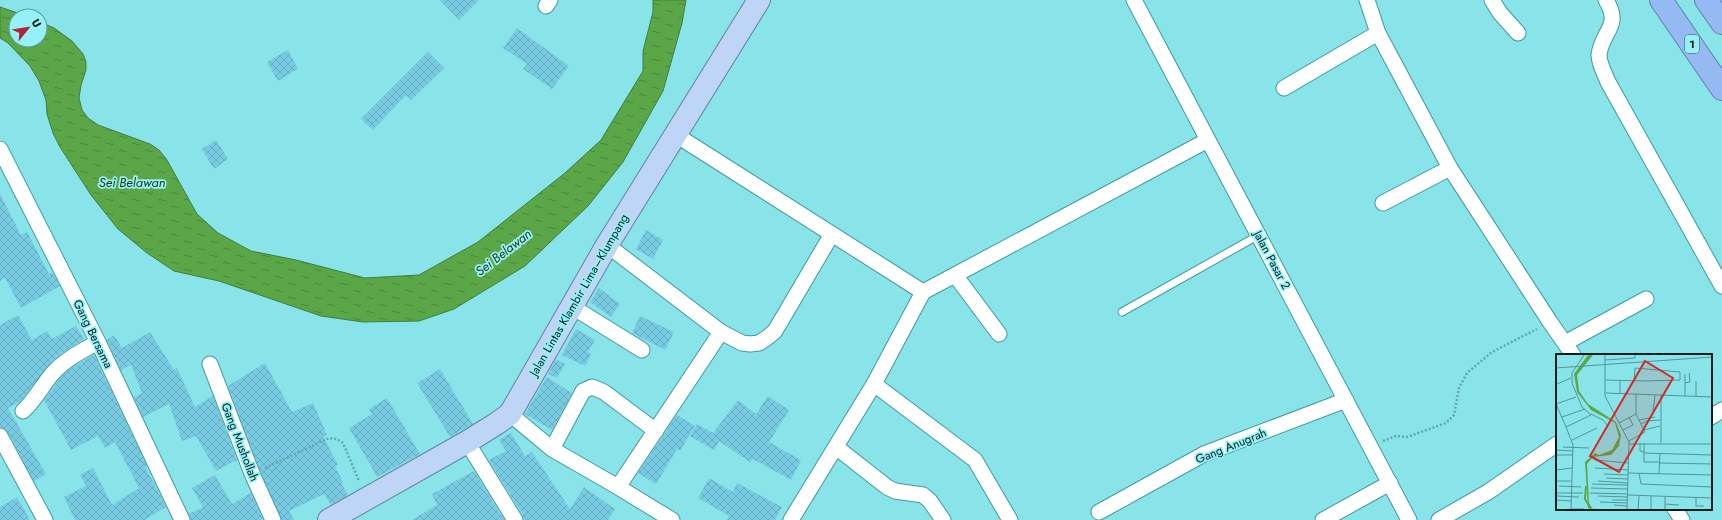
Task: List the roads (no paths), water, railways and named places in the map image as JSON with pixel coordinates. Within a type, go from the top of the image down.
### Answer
[{"type":"highway","name":"1","points":[[1661,0],[1722,89]]},
{"type":"highway","points":[[1706,0],[1722,23]]},
{"type":"main road","name":"Jalan Lintas Klambir Lima–Klumpang","points":[[329,520],[467,442],[510,414],[607,245],[759,0]]},
{"type":"street","name":"Jalan Pasar 2","points":[[1134,0],[1409,520]]},
{"type":"street","points":[[1492,0],[1500,13],[1518,33]]},
{"type":"street","points":[[1606,0],[1613,12],[1614,18],[1599,56],[1608,82],[1722,286]]},
{"type":"street","points":[[1370,1],[1378,33],[1450,168],[1572,354]]},
{"type":"street","points":[[1284,88],[1378,33]]},
{"type":"street","points":[[676,135],[923,292]]},
{"type":"street","points":[[791,520],[874,384],[923,292],[1208,140]]},
{"type":"street","name":"Gang Bersama","points":[[0,149],[98,342],[182,520]]},
{"type":"street","points":[[1383,203],[1450,168]]},
{"type":"street","points":[[607,245],[721,332],[742,343],[750,344],[759,343],[775,331],[832,234]]},
{"type":"street","points":[[955,275],[999,334]]},
{"type":"street","points":[[1564,342],[1646,299]]},
{"type":"street","points":[[572,306],[642,350]]},
{"type":"street","points":[[618,487],[721,332]]},
{"type":"street","points":[[23,411],[29,406],[53,374],[68,359],[98,342]]},
{"type":"street","name":"Gang Mushollah","points":[[210,364],[252,474],[273,520]]},
{"type":"street","points":[[874,384],[975,460],[1010,520]]},
{"type":"street","points":[[552,449],[583,391],[592,387],[604,392],[656,431]]},
{"type":"street","name":"Gang Anugrah","points":[[1099,512],[1204,454],[1346,400]]},
{"type":"street","points":[[1712,416],[1722,410]]},
{"type":"street","points":[[510,414],[552,449],[672,520]]},
{"type":"street","points":[[0,436],[45,520]]},
{"type":"street","points":[[467,442],[515,520]]},
{"type":"street","points":[[1439,520],[1488,492],[1556,445]]},
{"type":"street","points":[[836,447],[894,491],[923,495],[930,501],[943,520]]},
{"type":"street","points":[[1323,520],[1390,483]]},
{"type":"street","points":[[1676,510],[1682,520]]},
{"type":"lane","points":[[1122,312],[1259,235]]},
{"type":"water","name":"Sei Belawan","points":[[653,0],[686,0],[682,23],[663,91],[623,162],[588,206],[525,266],[454,309],[419,321],[363,322],[321,316],[219,281],[174,271],[147,253],[118,229],[91,195],[60,147],[53,133],[47,114],[46,100],[39,81],[30,66],[13,48],[48,48],[48,25],[72,41],[83,54],[86,62],[86,70],[81,85],[79,98],[82,110],[88,118],[98,125],[150,144],[159,150],[167,160],[197,214],[218,233],[251,251],[296,260],[365,278],[419,275],[478,242],[565,173],[601,140],[643,71],[643,51],[653,12]]},
{"type":"water","name":"Sei Belawan","points":[[0,7],[8,10],[8,43],[0,38]]}]
